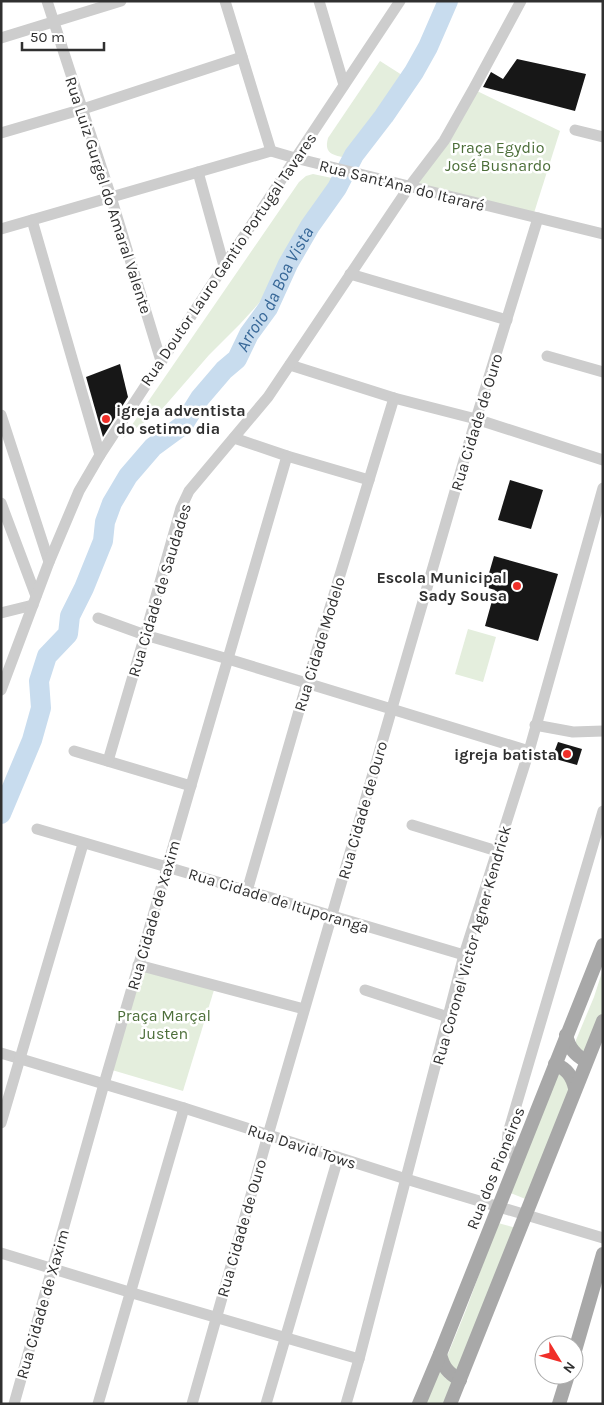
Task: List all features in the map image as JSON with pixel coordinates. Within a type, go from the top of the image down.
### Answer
[{"type":"main road","name":"Rua dos Pioneiros","points":[[419,1404],[603,945]]},
{"type":"main road","points":[[450,1404],[603,1021]]},
{"type":"main road","points":[[566,1035],[572,1051],[586,1061]]},
{"type":"main road","points":[[555,1064],[569,1073],[575,1088]]},
{"type":"main road","points":[[580,1335],[603,1254]]},
{"type":"main road","points":[[440,1354],[446,1369],[451,1375],[460,1380]]},
{"type":"main road","points":[[560,1404],[565,1385]]},
{"type":"street","name":"Rua Luiz Gurgel do Amaral Valente","points":[[47,1],[111,197],[161,361]]},
{"type":"street","points":[[1,38],[121,1]]},
{"type":"street","points":[[1,229],[271,151],[225,1]]},
{"type":"street","points":[[319,1],[344,86]]},
{"type":"street","name":"Rua Doutor Lauro Gentio Portugal Tavares","points":[[1,690],[49,562],[79,491],[100,454],[400,1]]},
{"type":"street","name":"Rua Cidade de Saudades","points":[[108,761],[146,635],[181,508],[189,492],[268,398],[409,186],[444,141],[521,1]]},
{"type":"street","points":[[1,133],[83,109],[242,57]]},
{"type":"street","points":[[575,130],[603,137]]},
{"type":"street","name":"Rua Sant'Ana do Itararé","points":[[271,151],[603,234]]},
{"type":"street","points":[[198,172],[224,266]]},
{"type":"street","name":"Rua Cidade de Ouro","points":[[192,1404],[304,1009],[476,419],[538,218]]},
{"type":"street","points":[[32,220],[100,454]]},
{"type":"street","points":[[350,274],[507,320]]},
{"type":"street","points":[[547,356],[603,372]]},
{"type":"street","points":[[290,365],[394,398],[476,419],[603,460]]},
{"type":"street","name":"Rua Cidade Modelo","points":[[247,891],[307,683],[394,398]]},
{"type":"street","points":[[1,415],[49,562]]},
{"type":"street","points":[[234,438],[369,480]]},
{"type":"street","name":"Rua Cidade de Xaxim","points":[[14,1404],[138,965],[287,456]]},
{"type":"street","name":"Rua Coronel Victor Agner Kendrick","points":[[346,1404],[464,955],[529,751],[600,506],[603,488]]},
{"type":"street","points":[[1,613],[34,600],[2,509]]},
{"type":"street","points":[[98,618],[146,635],[228,658],[529,751]]},
{"type":"street","points":[[535,725],[572,732],[603,731]]},
{"type":"street","points":[[74,752],[190,786]]},
{"type":"street","points":[[517,1160],[507,1146],[508,1133],[603,811]]},
{"type":"street","points":[[412,826],[497,851]]},
{"type":"street","name":"Rua Cidade de Ituporanga","points":[[37,829],[464,955]]},
{"type":"street","points":[[1,1122],[83,844]]},
{"type":"street","points":[[138,965],[304,1009]]},
{"type":"street","points":[[365,990],[448,1017]]},
{"type":"street","name":"Rua David Tows","points":[[1,1053],[184,1108],[406,1180],[603,1238]]},
{"type":"street","points":[[98,1404],[184,1108]]},
{"type":"street","points":[[266,1404],[338,1158]]},
{"type":"street","points":[[1,1253],[359,1359]]},
{"type":"green space","points":[[380,61],[402,75],[399,83],[364,133],[350,159],[332,154],[327,148],[328,138]]},
{"type":"green space","name":"Praça Egydio José Busnardo","points":[[475,90],[560,131],[533,216],[411,186]]},
{"type":"green space","points":[[313,174],[336,180],[326,189],[306,217],[260,302],[209,355],[163,408],[123,438],[299,182],[306,176]]},
{"type":"green space","points":[[468,629],[496,637],[483,682],[455,674]]},
{"type":"green space","name":"Praça Marçal Justen","points":[[141,968],[214,990],[183,1091],[112,1070]]},
{"type":"green space","points":[[603,969],[603,1018],[588,1054],[576,1046],[576,1040],[594,997]]},
{"type":"green space","points":[[558,1072],[563,1074],[571,1088],[528,1200],[508,1192]]},
{"type":"green space","points":[[498,1223],[516,1228],[456,1373],[446,1359]]},
{"type":"green space","points":[[439,1370],[445,1378],[453,1382],[444,1404],[425,1404]]},
{"type":"building","points":[[517,59],[586,74],[575,111],[483,87],[491,72],[503,79]]},
{"type":"building","name":"igreja adventista do setimo dia","points":[[120,364],[128,397],[103,437],[86,377]]},
{"type":"building","points":[[510,480],[543,490],[531,529],[498,520]]},
{"type":"building","points":[[494,556],[558,574],[538,641],[485,626],[495,590],[485,587]]},
{"type":"building","name":"igreja batista","points":[[558,742],[582,749],[577,765],[552,758]]},
{"type":"waterway","name":"Arroio da Boa Vista","points":[[1,814],[32,740],[41,708],[39,681],[47,656],[68,634],[70,616],[84,588],[103,541],[105,522],[112,503],[128,476],[153,447],[183,425],[200,398],[224,370],[237,359],[249,334],[268,308],[288,264],[310,226],[337,188],[354,155],[414,72],[428,47],[448,1]]},
{"type":"place","name":"igreja adventista do setimo dia","points":[[106,419]]},
{"type":"place","name":"Escola Municipal Sady Sousa","points":[[517,586]]},
{"type":"place","name":"igreja batista","points":[[567,754]]}]
